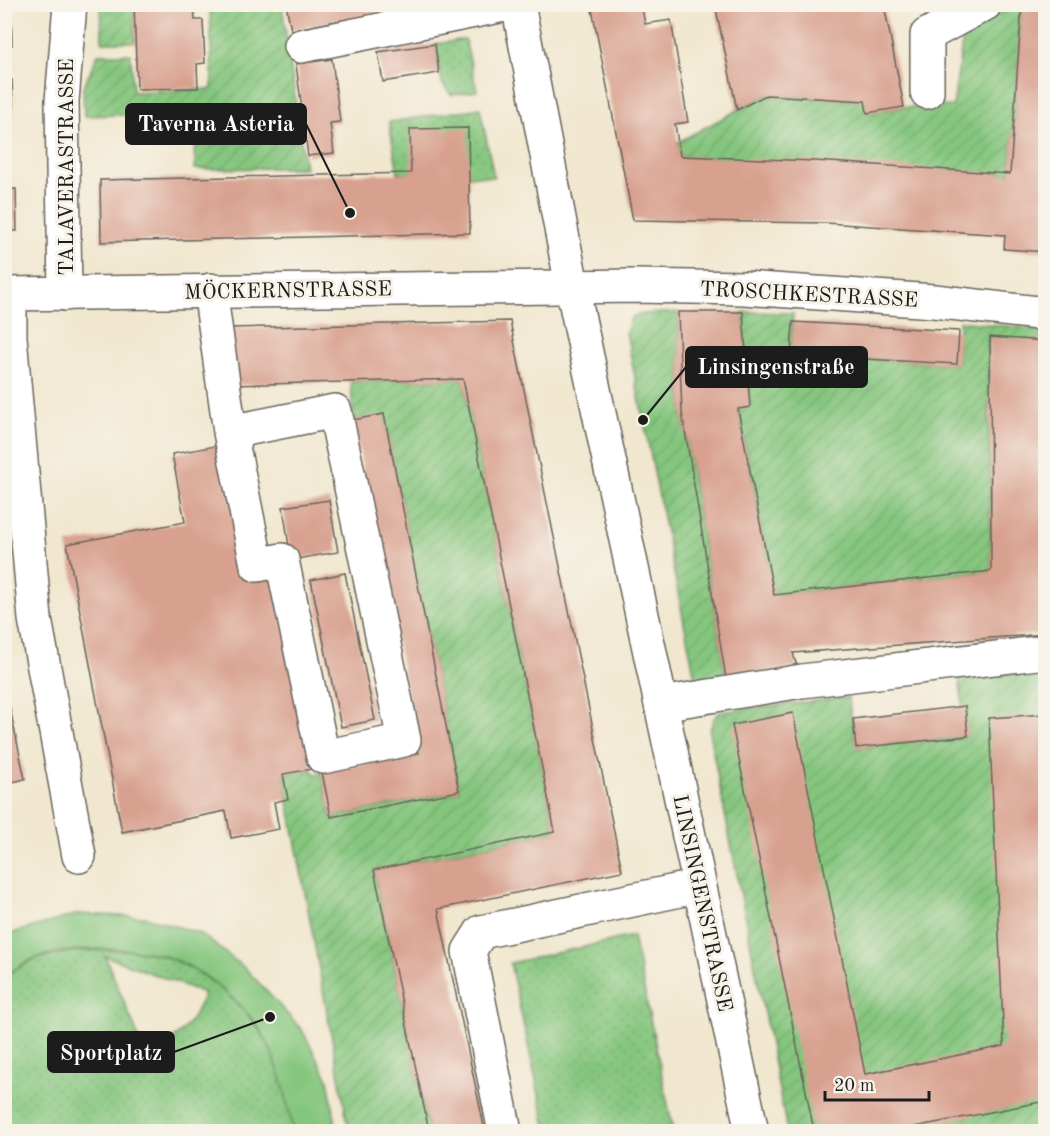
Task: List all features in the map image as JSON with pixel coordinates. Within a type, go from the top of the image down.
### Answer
[{"type":"street","name":"TALAVERASTRASSE","points":[[65,294],[62,101],[70,4]]},
{"type":"street","points":[[301,46],[509,4]]},
{"type":"street","name":"LINSINGENSTRASSE","points":[[518,4],[572,286],[752,1131]]},
{"type":"street","points":[[927,92],[927,35],[985,4]]},
{"type":"street","name":"MÖCKERNSTRASSE","points":[[7,294],[572,286]]},
{"type":"street","name":"TROSCHKESTRASSE","points":[[572,286],[744,288],[934,301],[1046,314]]},
{"type":"street","points":[[210,290],[230,432],[258,565],[282,560],[323,757],[404,740],[335,411],[230,432]]},
{"type":"street","points":[[7,294],[35,619],[79,856]]},
{"type":"street","points":[[661,704],[802,681],[1046,652]]},
{"type":"street","points":[[505,1131],[469,951],[481,933],[699,886]]},
{"type":"green space","points":[[101,5],[134,5],[135,42],[102,42]]},
{"type":"green space","points":[[210,5],[282,5],[305,168],[195,169],[193,113],[84,116],[83,88],[98,54],[131,54],[133,92],[212,89]]},
{"type":"green space","points":[[1015,5],[1022,5],[1010,174],[680,156],[678,142],[766,95],[865,101],[868,113],[904,107],[953,106],[963,36]]},
{"type":"green space","points":[[465,39],[477,91],[451,95],[442,83],[435,44]]},
{"type":"green space","points":[[480,108],[494,177],[398,173],[389,122]]},
{"type":"green space","points":[[678,312],[682,412],[726,678],[696,683],[626,332],[631,318],[642,314]]},
{"type":"green space","points":[[743,312],[793,313],[791,355],[957,364],[959,321],[1045,330],[1045,341],[988,339],[991,571],[774,595],[738,409],[750,406]]},
{"type":"green space","points":[[463,379],[555,832],[374,870],[429,1131],[349,1131],[283,774],[312,769],[314,774],[322,772],[331,817],[459,791],[384,415],[353,420],[351,382]]},
{"type":"green space","points":[[1045,671],[1045,1124],[1010,1132],[787,1131],[709,732],[714,718],[720,712],[848,697],[857,748],[967,736],[959,678]]},
{"type":"green space","points":[[79,914],[146,917],[201,934],[246,969],[302,1030],[328,1079],[337,1131],[293,1131],[280,1074],[258,1027],[223,990],[181,962],[153,953],[120,949],[66,951],[36,958],[5,976],[5,938],[16,932]]},
{"type":"green space","points":[[633,936],[673,1129],[661,1132],[547,1131],[510,963]]},
{"type":"green space","points":[[128,950],[159,955],[189,967],[225,992],[254,1024],[276,1061],[284,1082],[293,1131],[5,1131],[4,976],[36,958],[76,951]],"holes":[[[105,956],[204,993],[195,1015],[182,1031],[147,1057]]]},
{"type":"building","points":[[4,4],[11,4],[12,45],[4,45]]},
{"type":"building","points":[[134,4],[194,4],[195,20],[203,20],[205,63],[197,64],[198,88],[137,89]]},
{"type":"building","points":[[286,4],[416,4],[416,6],[291,30]]},
{"type":"building","points":[[591,4],[641,4],[645,24],[671,20],[688,122],[675,124],[680,156],[815,161],[1010,174],[1022,4],[1046,4],[1046,252],[1004,249],[1005,235],[826,223],[633,220]]},
{"type":"building","points":[[734,4],[971,4],[960,9],[885,10],[904,107],[867,113],[865,101],[766,95],[737,110],[716,9]]},
{"type":"building","points":[[435,44],[439,73],[383,82],[378,52]]},
{"type":"building","points":[[332,59],[340,122],[330,123],[334,153],[308,156],[296,64]]},
{"type":"building","points":[[4,75],[7,80],[12,80],[13,119],[8,120],[9,189],[16,189],[17,231],[11,231],[11,244],[4,244]]},
{"type":"building","points":[[468,128],[470,233],[101,242],[100,180],[411,173],[410,129]]},
{"type":"building","points":[[678,312],[743,312],[750,407],[738,409],[774,595],[991,571],[990,337],[1046,341],[1046,634],[793,653],[797,667],[726,678],[682,412]]},
{"type":"building","points":[[510,321],[622,871],[438,909],[485,1131],[429,1131],[374,870],[555,832],[463,379],[230,385],[228,328]]},
{"type":"building","points":[[793,322],[959,331],[957,364],[791,355]]},
{"type":"building","points":[[384,414],[459,791],[331,817],[322,772],[419,753],[353,420]]},
{"type":"building","points":[[221,445],[246,579],[275,574],[312,769],[283,774],[288,799],[274,802],[279,829],[231,838],[226,811],[122,832],[67,544],[185,522],[172,454]]},
{"type":"building","points":[[329,500],[338,552],[291,560],[283,507]]},
{"type":"building","points":[[345,573],[375,720],[341,727],[311,580]]},
{"type":"building","points":[[4,681],[25,779],[4,784]]},
{"type":"building","points":[[965,706],[968,736],[856,748],[853,719]]},
{"type":"building","points":[[793,713],[865,1074],[1004,1046],[989,718],[1046,714],[1046,1101],[894,1131],[814,1131],[732,725]]},
{"type":"place","name":"Taverna Asteria","points":[[350,213]]},
{"type":"place","name":"Linsingenstraße","points":[[643,420]]},
{"type":"place","name":"Sportplatz","points":[[270,1017]]}]
